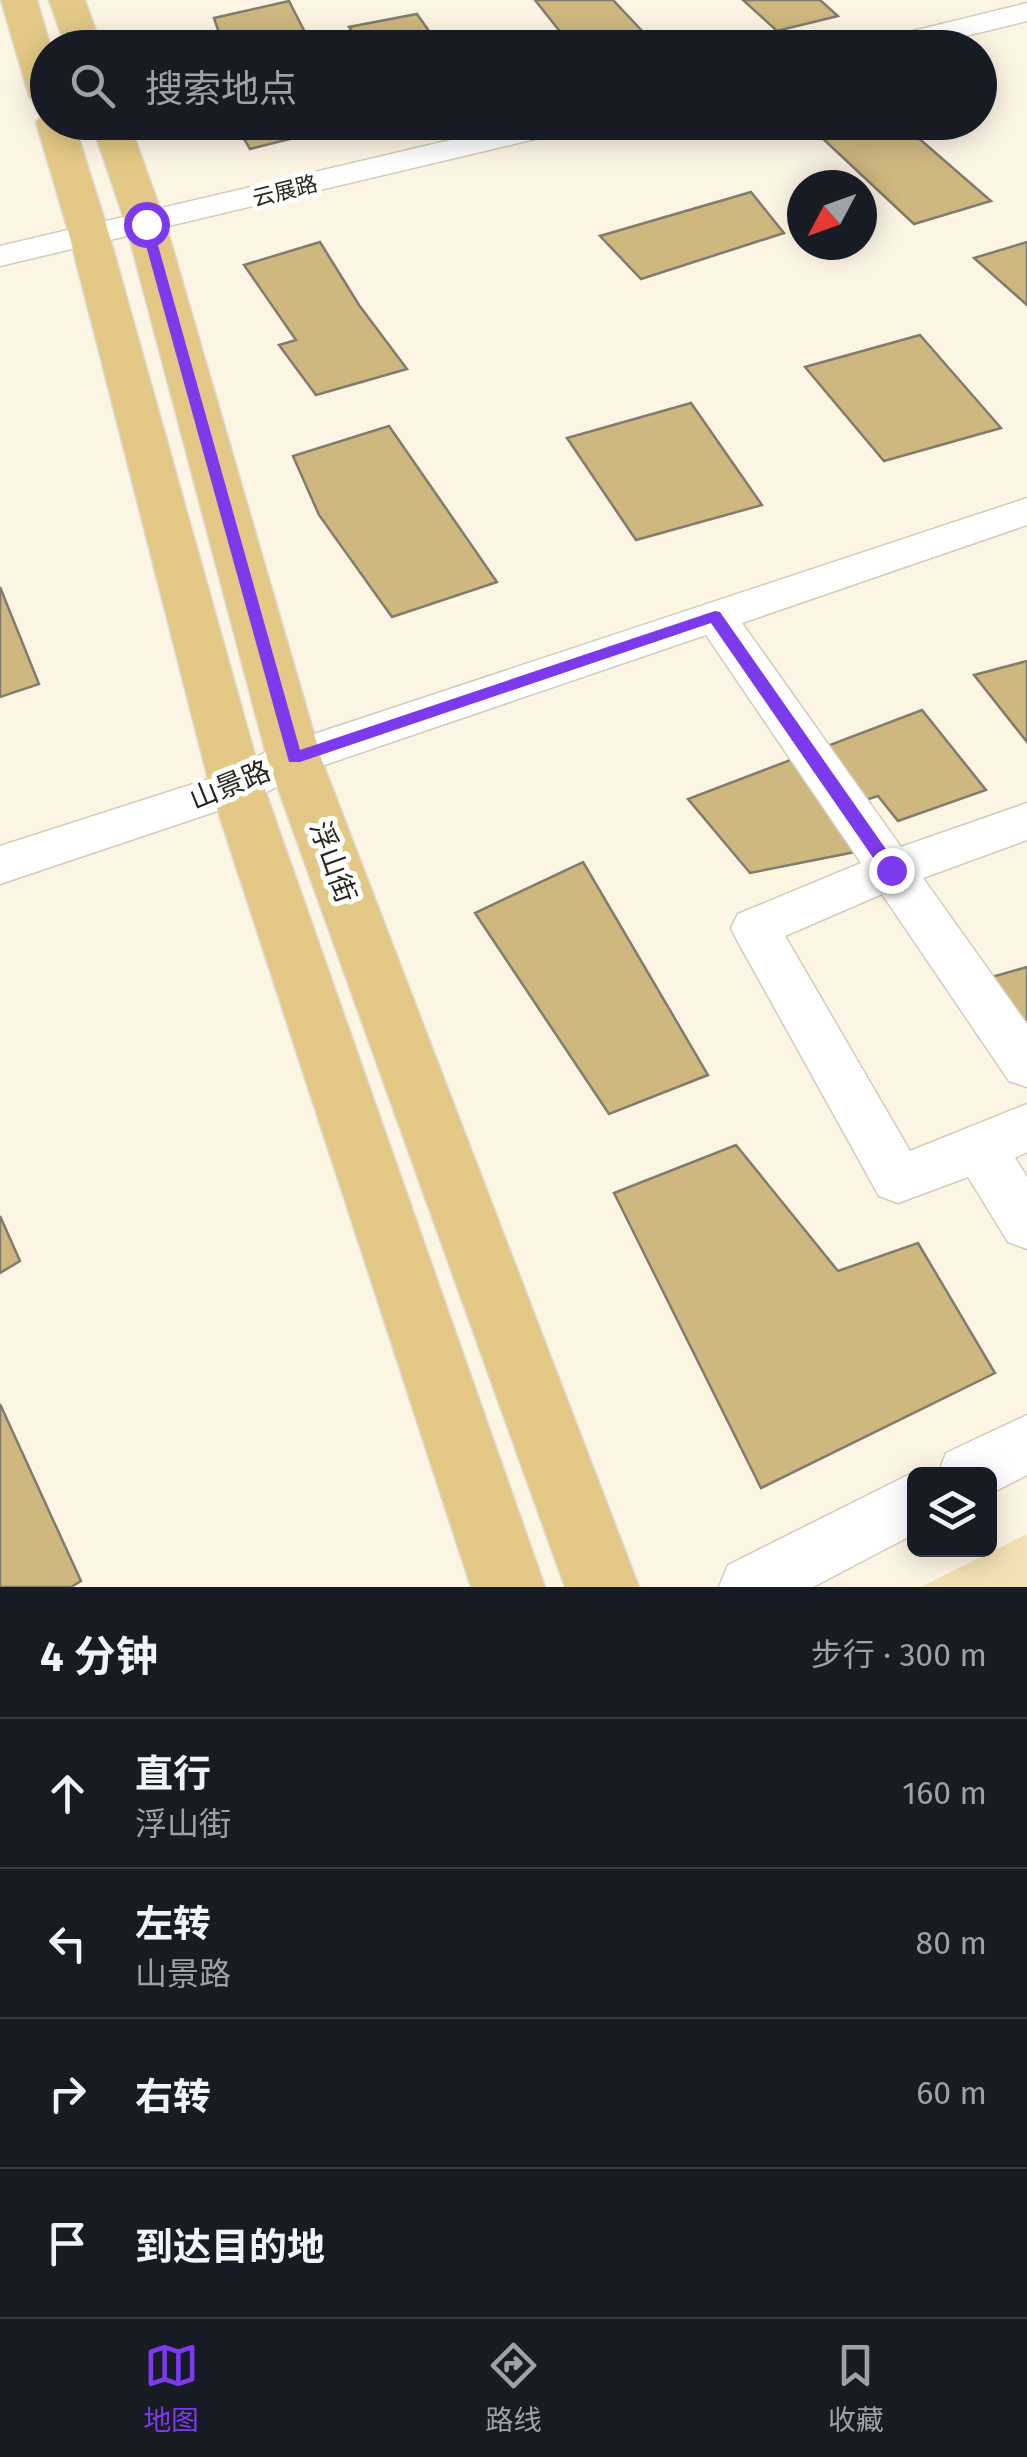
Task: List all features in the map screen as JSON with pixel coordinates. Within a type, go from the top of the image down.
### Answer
[{"type":"main road","points":[[18,0],[30,38]]},
{"type":"main road","points":[[67,0],[78,30]]},
{"type":"main road","points":[[61,140],[237,787],[508,1587]]},
{"type":"main road","name":"浮山街","points":[[116,140],[146,224],[294,758],[602,1587]]},
{"type":"street","points":[[953,30],[1027,12]]},
{"type":"street","name":"云展路","points":[[0,256],[494,140]]},
{"type":"street","name":"山景路","points":[[0,865],[237,787],[294,758],[1027,511]]},
{"type":"street","points":[[715,616],[1027,1065]]},
{"type":"street","points":[[1027,822],[891,870],[755,928],[898,1178],[980,1149],[1027,1127]]},
{"type":"street","points":[[980,1149],[1027,1224]]},
{"type":"street","points":[[982,1467],[1027,1444]]},
{"type":"street","points":[[750,1587],[907,1506]]},
{"type":"shaded area","points":[[1027,1534],[1027,1587],[921,1587],[981,1557],[997,1557],[997,1549]]},
{"type":"building","points":[[535,0],[613,0],[641,30],[559,30]]},
{"type":"building","points":[[743,0],[820,0],[838,16],[781,30],[776,30]]},
{"type":"building","points":[[289,1],[304,30],[218,30],[214,18]]},
{"type":"building","points":[[417,14],[428,30],[351,30],[349,27]]},
{"type":"building","points":[[245,140],[286,140],[250,149]]},
{"type":"building","points":[[824,140],[921,140],[991,201],[914,224],[877,189],[877,170],[856,170]]},
{"type":"building","points":[[751,192],[784,233],[641,279],[600,236]]},
{"type":"building","points":[[320,242],[359,305],[407,369],[316,395],[279,345],[296,340],[244,265]]},
{"type":"building","points":[[1027,242],[1027,305],[974,258]]},
{"type":"building","points":[[920,335],[1001,428],[884,461],[805,367]]},
{"type":"building","points":[[691,403],[762,505],[636,540],[567,438]]},
{"type":"building","points":[[389,426],[497,582],[392,617],[319,515],[293,456]]},
{"type":"building","points":[[0,587],[39,684],[0,697]]},
{"type":"building","points":[[1027,661],[1027,742],[974,675]]},
{"type":"building","points":[[922,710],[986,790],[898,821],[878,796],[843,807],[865,850],[750,873],[688,799]]},
{"type":"building","points":[[583,862],[708,1075],[609,1114],[475,913]]},
{"type":"building","points":[[1027,967],[1027,1067],[967,984]]},
{"type":"building","points":[[736,1145],[838,1271],[918,1243],[995,1373],[761,1488],[614,1193]]},
{"type":"building","points":[[0,1216],[20,1261],[0,1273]]},
{"type":"building","points":[[0,1404],[81,1581],[71,1587],[0,1587]]},
{"type":"route","points":[[146,224],[294,758],[715,616],[891,870]]}]
